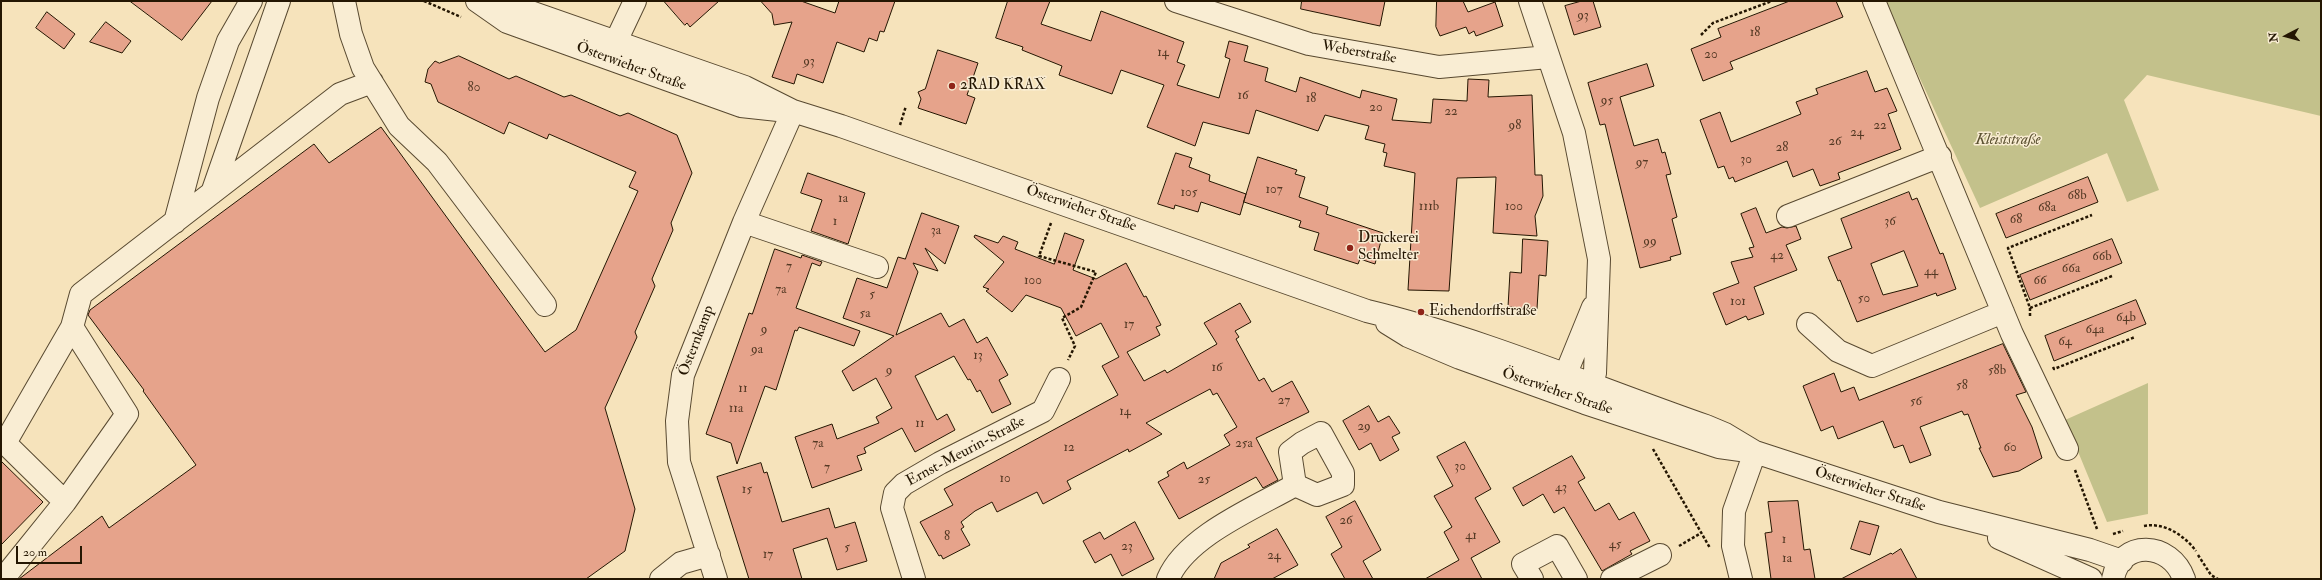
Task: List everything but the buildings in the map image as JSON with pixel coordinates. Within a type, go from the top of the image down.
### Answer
[{"type":"street","points":[[174,222],[208,98],[228,41],[251,1]]},
{"type":"street","points":[[212,193],[279,1]]},
{"type":"street","points":[[344,1],[351,34],[363,68],[399,126],[437,162],[545,305]]},
{"type":"street","name":"Österwieher Straße","points":[[476,1],[508,22],[611,50]]},
{"type":"street","name":"Österwieher Straße","points":[[499,1],[741,106],[793,111],[886,141],[1367,311],[1408,336],[1460,358],[1562,384],[1719,447],[1755,452],[1939,512],[2090,550],[2118,570]]},
{"type":"street","points":[[611,50],[636,1]]},
{"type":"street","name":"Weberstraße","points":[[1176,1],[1309,44],[1439,67],[1548,57]]},
{"type":"street","points":[[1530,1],[1574,133],[1599,259],[1596,300],[1595,373],[1588,394]]},
{"type":"street","points":[[1874,1],[1940,156],[2012,334],[2067,449]]},
{"type":"street","points":[[65,502],[5,443],[72,327],[81,294],[340,94],[372,82]]},
{"type":"street","name":"Östernkamp","points":[[716,579],[679,462],[677,421],[683,375],[744,222],[793,111]]},
{"type":"street","points":[[1788,216],[1940,156]]},
{"type":"street","points":[[744,222],[877,267]]},
{"type":"street","points":[[1562,384],[1596,300]]},
{"type":"street","points":[[1808,324],[1838,351],[1872,366],[2003,312]]},
{"type":"street","points":[[3,579],[65,502],[126,414],[72,327]]},
{"type":"street","name":"Ernst-Meurin-Straße","points":[[914,579],[892,508],[896,493],[904,484],[940,462],[1043,411],[1060,379]]},
{"type":"street","points":[[1741,579],[1733,546],[1734,511],[1755,452]]},
{"type":"street","points":[[1168,579],[1174,566],[1198,541],[1295,485]]},
{"type":"street","name":"Österwieher Straße","points":[[1939,512],[2091,579]]},
{"type":"street","points":[[1532,579],[1523,564],[1557,546],[1576,579]]},
{"type":"street","points":[[2118,570],[2138,551],[2150,550],[2162,552],[2173,559],[2180,569],[2184,579]]},
{"type":"street","points":[[661,579],[681,564],[709,555]]},
{"type":"street","points":[[1612,579],[1660,555]]},
{"type":"path","points":[[424,1],[455,14]]},
{"type":"path","points":[[1701,35],[1713,23],[1772,1]]},
{"type":"path","points":[[900,126],[906,106]]},
{"type":"path","points":[[2012,334],[2030,324],[2030,308],[2008,248],[2092,214]]},
{"type":"path","points":[[1052,220],[1039,256],[1096,272],[1081,307],[1062,318],[1075,346],[1060,379]]},
{"type":"path","points":[[2030,308],[2112,276]]},
{"type":"path","points":[[2050,362],[2054,368],[2135,337]]},
{"type":"path","points":[[1650,443],[1655,455],[1712,551]]},
{"type":"path","points":[[2067,449],[2098,532]]},
{"type":"green space","name":"Kleiststraße","points":[[1884,1],[2321,1],[2321,116],[2147,75],[2124,100],[2159,190],[2127,202],[2107,153],[1980,208]]},
{"type":"green space","points":[[2148,383],[2148,514],[2107,522],[2065,420]]},
{"type":"place","name":"2RAD KRAX","points":[[952,86]]},
{"type":"place","name":"Druckerei Schmelter","points":[[1350,248]]},
{"type":"place","name":"Eichendorffstraße","points":[[1421,312]]}]
